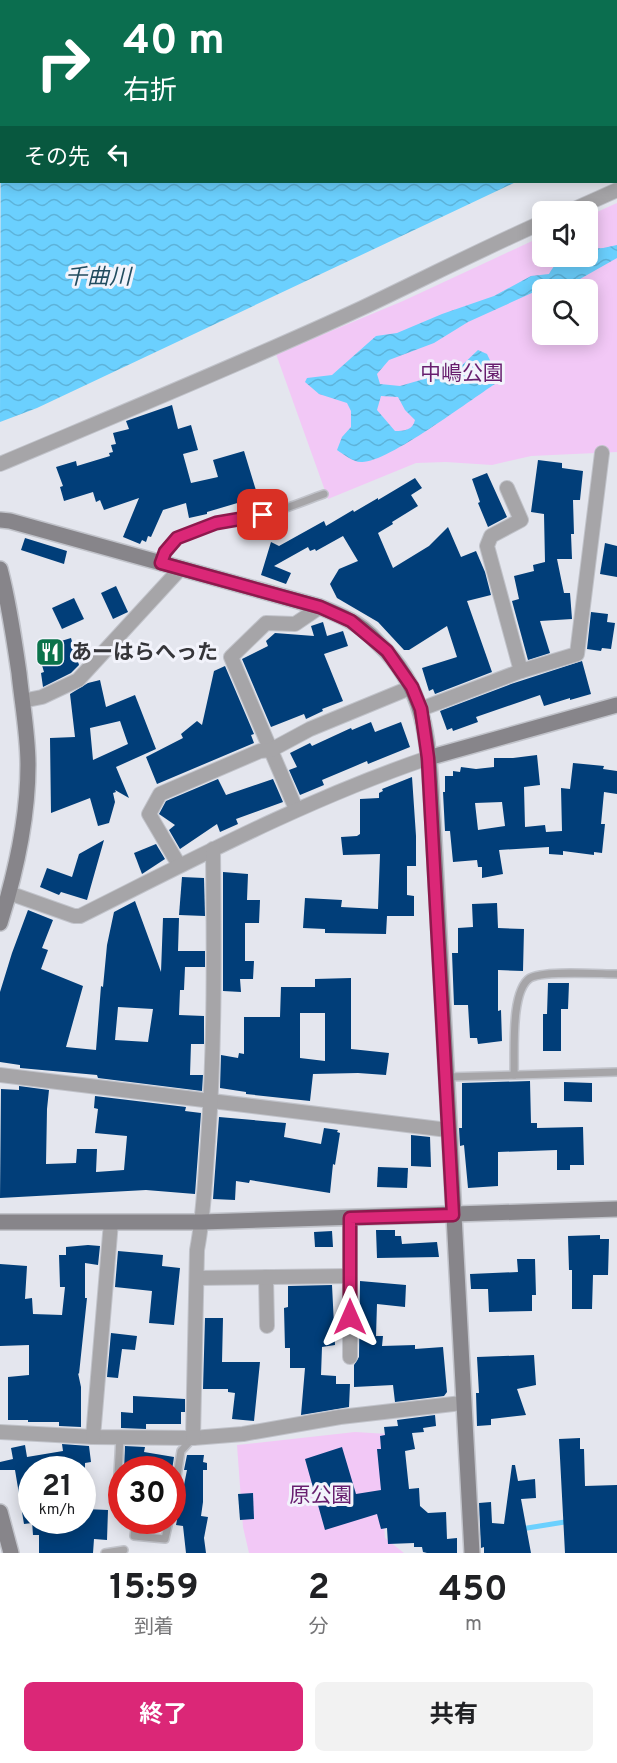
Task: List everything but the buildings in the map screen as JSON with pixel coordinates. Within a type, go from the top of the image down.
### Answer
[{"type":"street","points":[[592,201],[617,190]]},
{"type":"street","points":[[0,464],[363,308],[438,270],[532,227]]},
{"type":"street","points":[[421,709],[520,671],[577,654],[602,453]]},
{"type":"street","points":[[507,488],[521,520],[491,536],[487,546],[520,671]]},
{"type":"street","points":[[0,520],[320,607],[351,621],[370,635],[387,651],[412,687],[421,709],[428,758],[472,1553]]},
{"type":"street","points":[[22,700],[42,698],[78,680],[182,568]]},
{"type":"street","points":[[0,569],[13,628],[28,764],[19,851],[0,923]]},
{"type":"street","points":[[296,809],[231,657],[266,623],[295,624],[320,607]]},
{"type":"street","points":[[179,865],[149,814],[160,794],[260,751],[271,750],[310,729],[412,687]]},
{"type":"street","points":[[9,893],[74,916],[80,916],[296,809],[372,777],[428,758],[617,705]]},
{"type":"street","points":[[193,1438],[197,1250],[202,1222],[211,1099],[215,979],[213,849]]},
{"type":"street","points":[[0,1075],[211,1099],[448,1130]]},
{"type":"street","points":[[0,1222],[202,1222],[617,1209]]},
{"type":"street","points":[[350,1218],[350,1357]]},
{"type":"street","points":[[93,1437],[111,1222]]},
{"type":"street","points":[[197,1278],[350,1276]]},
{"type":"street","points":[[266,1277],[267,1326]]},
{"type":"street","points":[[0,1432],[93,1437],[193,1438],[243,1434],[340,1417],[462,1403]]},
{"type":"street","points":[[0,1512],[11,1553]]},
{"type":"lane","points":[[161,563],[165,552],[177,538],[216,523],[263,515],[324,494]]},
{"type":"lane","points":[[514,1075],[519,993],[529,979],[541,974],[617,974]]},
{"type":"lane","points":[[446,1077],[617,1072]]},
{"type":"lane","points":[[119,1456],[120,1437]]},
{"type":"lane","points":[[181,1456],[182,1451],[193,1438]]},
{"type":"lane","points":[[134,1534],[134,1536],[165,1539],[166,1534]]},
{"type":"lane","points":[[105,1553],[124,1550]]},
{"type":"green space","name":"中嶋公園","points":[[617,203],[617,452],[531,456],[492,465],[416,463],[328,499],[276,354],[403,301],[532,241],[532,267],[598,267],[598,212]]},
{"type":"green space","name":"原公園","points":[[355,1432],[388,1434],[382,1493],[385,1538],[404,1553],[249,1553],[243,1527],[237,1445]]},
{"type":"water","name":"千曲川","points":[[1,183],[514,183],[37,408],[0,422]]},
{"type":"water","points":[[617,245],[617,258],[580,279],[532,279],[532,293],[468,322],[434,343],[389,360],[377,374],[380,384],[400,386],[431,377],[442,378],[455,372],[478,350],[487,354],[498,377],[495,384],[408,442],[373,460],[358,462],[337,450],[342,437],[351,427],[351,411],[347,403],[319,394],[305,382],[307,378],[332,375],[376,336],[397,333],[494,296],[531,276],[549,274],[554,267],[598,267],[598,248]],"holes":[[[381,396],[398,397],[405,410],[415,420],[414,423],[410,428],[395,431],[377,410]]]},
{"type":"waterway","points":[[521,1529],[571,1521]]},
{"type":"place","name":"あーはらへった","points":[[50,652]]},
{"type":"route","points":[[263,515],[216,523],[177,538],[165,552],[161,563],[320,607],[351,621],[387,651],[412,687],[421,709],[428,758],[453,1215],[350,1218],[350,1317]]}]
